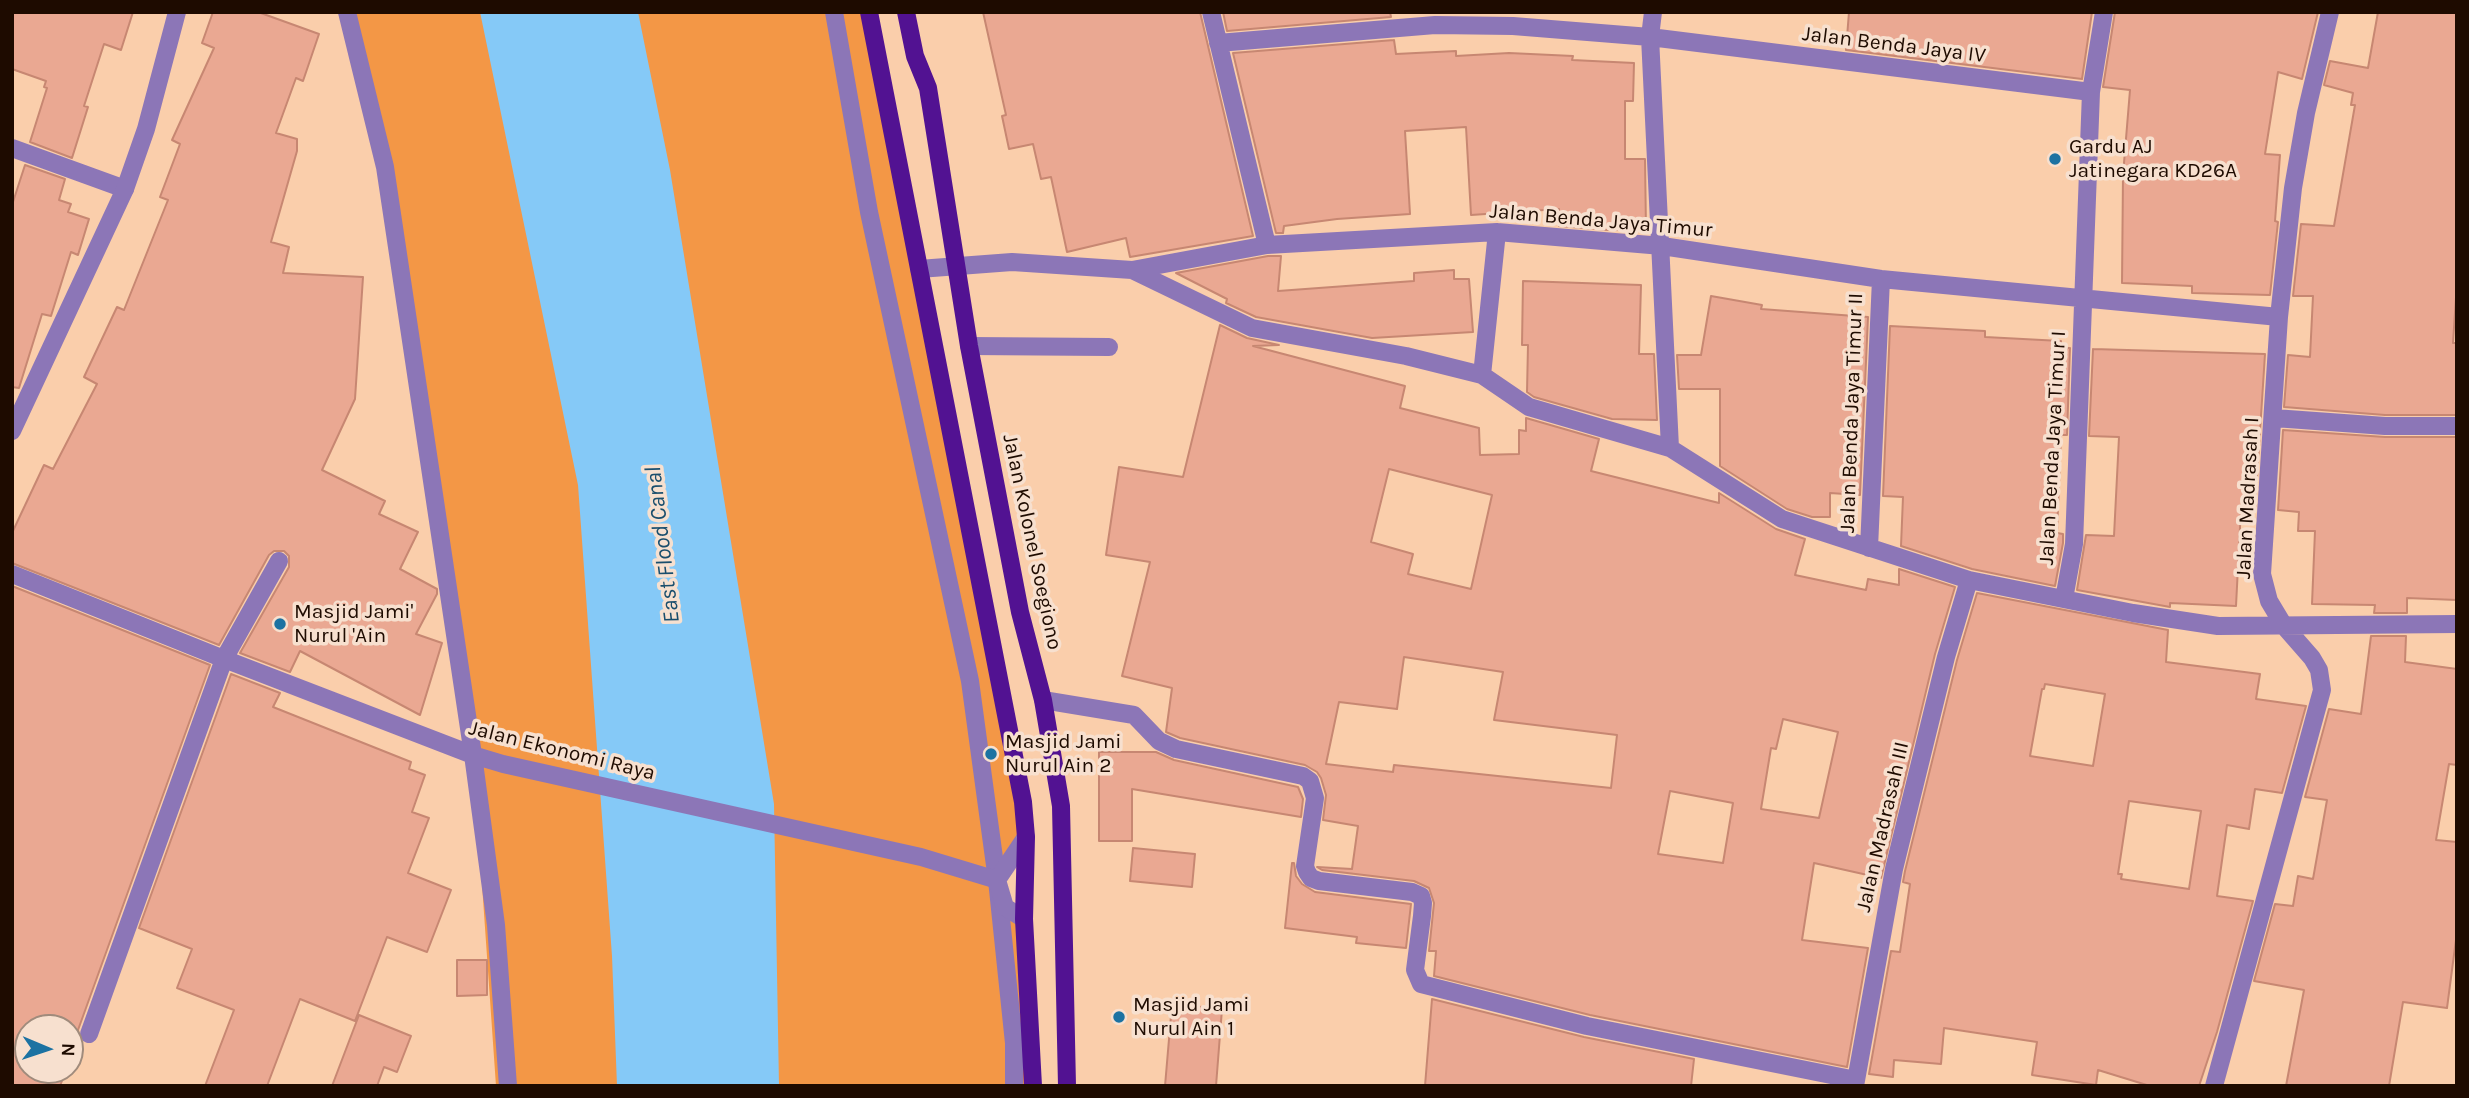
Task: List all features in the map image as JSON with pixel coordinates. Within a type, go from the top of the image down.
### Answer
[{"type":"main road","points":[[869,12],[1023,802],[1026,837],[1024,919],[1033,1086]]},
{"type":"main road","name":"Jalan Kolonel Soegiono","points":[[906,12],[915,56],[928,88],[969,346],[1020,612],[1043,700],[1061,806],[1067,1086]]},
{"type":"street","points":[[12,431],[125,189],[146,129],[177,12]]},
{"type":"street","points":[[347,12],[385,167],[496,925],[508,1086]]},
{"type":"street","points":[[834,12],[869,212],[970,681],[997,880],[1014,1043],[1014,1086]]},
{"type":"street","points":[[1211,12],[1267,245]]},
{"type":"street","points":[[1653,12],[1650,37],[1670,448]]},
{"type":"street","name":"Jalan Benda Jaya Timur I","points":[[2064,599],[2074,544],[2091,92],[2104,12]]},
{"type":"street","name":"Jalan Madrasah I","points":[[2214,1086],[2322,690],[2319,670],[2312,657],[2284,626],[2269,601],[2262,575],[2279,317],[2293,188],[2306,113],[2330,12]]},
{"type":"street","name":"Jalan Benda Jaya IV","points":[[1218,43],[1435,25],[1513,26],[1650,37],[2091,92]]},
{"type":"street","points":[[12,148],[125,189]]},
{"type":"street","points":[[1482,375],[1497,232]]},
{"type":"street","name":"Jalan Benda Jaya Timur","points":[[919,269],[1012,262],[1132,270],[1267,245],[1497,232],[1662,246],[1881,279],[2279,317]]},
{"type":"street","points":[[1132,270],[1252,328],[1406,356],[1482,375],[1529,407],[1670,448],[1782,519],[1969,580],[2133,613],[2218,626],[2457,624]]},
{"type":"street","name":"Jalan Benda Jaya Timur II","points":[[1869,548],[1881,279]]},
{"type":"street","points":[[969,346],[1109,347]]},
{"type":"street","points":[[2274,418],[2385,426],[2457,426]]},
{"type":"street","points":[[89,1034],[223,659],[279,561]]},
{"type":"street","name":"Jalan Ekonomi Raya","points":[[12,574],[473,755],[503,764],[921,857],[997,880]]},
{"type":"street","name":"Jalan Madrasah III","points":[[1855,1083],[1894,869],[1946,657],[1969,580]]},
{"type":"street","points":[[1043,700],[1134,715],[1158,741],[1176,750],[1303,776],[1310,782],[1315,798],[1305,866],[1311,878],[1412,892],[1421,896],[1423,903],[1415,970],[1420,984],[1587,1026],[1855,1083]]},
{"type":"street","points":[[997,880],[1026,837]]},
{"type":"street","points":[[997,880],[1005,907],[1024,919]]},
{"type":"shaded area","points":[[347,12],[869,12],[1026,837],[997,880],[1024,919],[1033,1086],[496,1086],[473,755],[385,167]]},
{"type":"water","name":"East Flood Canal","points":[[480,12],[638,12],[670,170],[774,804],[779,1086],[617,1086],[612,956],[578,485]]},
{"type":"building","points":[[12,12],[133,12],[121,50],[104,44],[84,106],[88,107],[72,158],[30,142],[47,88],[44,87],[46,81],[12,69]]},
{"type":"building","points":[[213,12],[258,12],[319,34],[303,81],[296,78],[276,133],[297,139],[297,151],[271,242],[289,247],[283,273],[363,277],[355,399],[322,470],[385,501],[379,514],[418,532],[400,569],[437,589],[437,594],[416,634],[442,643],[420,715],[300,651],[290,672],[240,653],[289,567],[289,556],[284,551],[274,551],[269,555],[219,645],[12,563],[12,533],[44,465],[53,469],[97,384],[84,377],[117,307],[124,310],[168,200],[160,197],[180,144],[172,140],[214,48],[202,43]]},
{"type":"building","points":[[983,12],[1200,12],[1253,236],[1130,257],[1126,238],[1067,252],[1051,177],[1041,179],[1033,144],[1009,149],[1002,116],[1006,115]]},
{"type":"building","points":[[1223,12],[1390,12],[1391,17],[1227,31]]},
{"type":"building","points":[[1849,12],[2092,12],[2082,79],[1846,50]]},
{"type":"building","points":[[2115,12],[2318,12],[2302,79],[2278,72],[2265,154],[2280,155],[2275,221],[2278,222],[2270,295],[2192,293],[2192,286],[2122,283],[2123,175],[2130,90],[2103,87]]},
{"type":"building","points":[[2378,12],[2457,12],[2457,282],[2453,343],[2457,343],[2457,415],[2385,415],[2284,407],[2288,355],[2310,357],[2313,296],[2293,296],[2301,224],[2334,226],[2355,105],[2351,105],[2353,93],[2324,85],[2330,61],[2368,68]]},
{"type":"building","points":[[1394,40],[1396,54],[1456,51],[1456,56],[1509,53],[1573,56],[1572,60],[1634,63],[1633,101],[1625,101],[1625,159],[1645,159],[1646,230],[1559,226],[1559,209],[1471,215],[1466,127],[1405,131],[1410,214],[1284,226],[1283,233],[1276,233],[1233,53]]},
{"type":"building","points":[[25,165],[65,179],[59,200],[71,204],[68,212],[89,219],[78,255],[71,252],[51,316],[42,314],[19,388],[12,387],[12,205]]},
{"type":"building","points":[[1281,256],[1278,291],[1414,281],[1414,273],[1454,270],[1454,279],[1469,279],[1473,332],[1372,338],[1256,317],[1226,303],[1227,299],[1176,273]]},
{"type":"building","points":[[1523,281],[1641,285],[1639,354],[1654,354],[1657,420],[1612,419],[1534,397],[1527,392],[1528,345],[1522,345]]},
{"type":"building","points":[[1711,296],[1762,305],[1761,309],[1868,317],[1860,495],[1830,493],[1830,517],[1812,517],[1787,509],[1720,466],[1720,389],[1679,389],[1677,355],[1701,355]]},
{"type":"building","points":[[1220,325],[1247,338],[1279,345],[1253,346],[1405,386],[1400,408],[1479,428],[1480,455],[1519,454],[1519,430],[1526,431],[1526,418],[1599,439],[1591,471],[1719,503],[1719,493],[1776,529],[1805,539],[1795,575],[1866,590],[1868,579],[1899,585],[1899,569],[1955,587],[1935,654],[1881,878],[1814,863],[1802,940],[1868,948],[1847,1067],[1590,1015],[1434,976],[1436,951],[1429,951],[1434,903],[1429,888],[1414,881],[1322,870],[1317,867],[1352,869],[1358,826],[1323,820],[1326,795],[1317,772],[1305,765],[1180,738],[1166,732],[1172,688],[1122,676],[1150,562],[1106,555],[1119,467],[1183,477]],"holes":[[[1389,469],[1492,495],[1471,589],[1408,574],[1413,554],[1371,542]],[[1404,657],[1503,672],[1494,720],[1617,735],[1611,788],[1394,765],[1393,772],[1326,764],[1339,702],[1397,709]],[[1783,719],[1838,732],[1819,818],[1761,809],[1771,748],[1776,749]],[[1670,791],[1733,803],[1723,863],[1658,854]]]},
{"type":"building","points":[[1890,326],[1985,331],[1985,337],[2061,341],[2061,348],[2070,348],[2067,435],[2061,435],[2057,533],[2063,534],[2063,543],[2055,586],[1972,569],[1901,546],[1903,497],[1883,496]]},
{"type":"building","points":[[2093,349],[2265,354],[2255,509],[2241,508],[2236,606],[2170,603],[2170,607],[2077,590],[2086,535],[2114,536],[2119,437],[2089,436]]},
{"type":"building","points":[[2283,430],[2385,437],[2457,437],[2457,600],[2407,598],[2407,613],[2374,613],[2375,605],[2312,604],[2315,531],[2298,531],[2299,512],[2278,510]]},
{"type":"building","points":[[12,586],[210,665],[84,1014],[14,1014],[14,1084],[61,1084],[60,1086],[12,1086]]},
{"type":"building","points":[[1977,593],[2168,630],[2166,662],[2260,674],[2256,699],[2306,706],[2282,793],[2255,789],[2249,829],[2227,825],[2217,896],[2253,901],[2217,1032],[2199,1086],[2150,1086],[2098,1070],[2096,1085],[2032,1075],[2037,1042],[1944,1028],[1941,1064],[1894,1060],[1893,1077],[1869,1074],[1891,951],[1900,952],[1910,884],[1903,882],[1905,871],[1957,660]],"holes":[[[2045,684],[2105,694],[2093,766],[2030,756]],[[2129,801],[2201,811],[2189,889],[2121,879],[2122,874],[2118,874]]]},
{"type":"building","points":[[2371,636],[2406,636],[2405,662],[2457,669],[2457,765],[2449,764],[2436,840],[2457,842],[2457,932],[2447,1008],[2403,1002],[2389,1086],[2286,1086],[2304,990],[2254,981],[2275,904],[2293,906],[2298,876],[2313,879],[2327,800],[2305,797],[2329,709],[2361,714]]},
{"type":"building","points":[[231,674],[280,693],[273,707],[411,762],[409,769],[425,775],[412,812],[429,818],[408,873],[451,890],[427,952],[387,937],[355,1021],[300,999],[267,1086],[205,1086],[234,1010],[177,988],[192,949],[139,928]]},
{"type":"building","points":[[1099,752],[1156,752],[1174,760],[1298,787],[1303,799],[1301,817],[1132,789],[1132,841],[1099,841]]},
{"type":"building","points":[[1133,848],[1195,854],[1192,887],[1130,881]]},
{"type":"building","points":[[1292,863],[1302,884],[1315,892],[1411,904],[1406,948],[1356,943],[1357,937],[1285,928]]},
{"type":"building","points":[[457,960],[487,960],[487,995],[457,996]]},
{"type":"building","points":[[1432,999],[1584,1037],[1694,1059],[1691,1086],[1425,1086]]},
{"type":"building","points":[[1172,1004],[1222,1009],[1216,1086],[1165,1086]]},
{"type":"building","points":[[359,1015],[411,1036],[397,1072],[384,1067],[377,1086],[332,1086]]},
{"type":"place","name":"Gardu AJ Jatinegara KD26A","points":[[2055,159]]},
{"type":"place","name":"Masjid Jami' Nurul 'Ain","points":[[280,624]]},
{"type":"place","name":"Masjid Jami Nurul Ain 2","points":[[991,754]]},
{"type":"place","name":"Masjid Jami Nurul Ain 1","points":[[1119,1017]]}]
